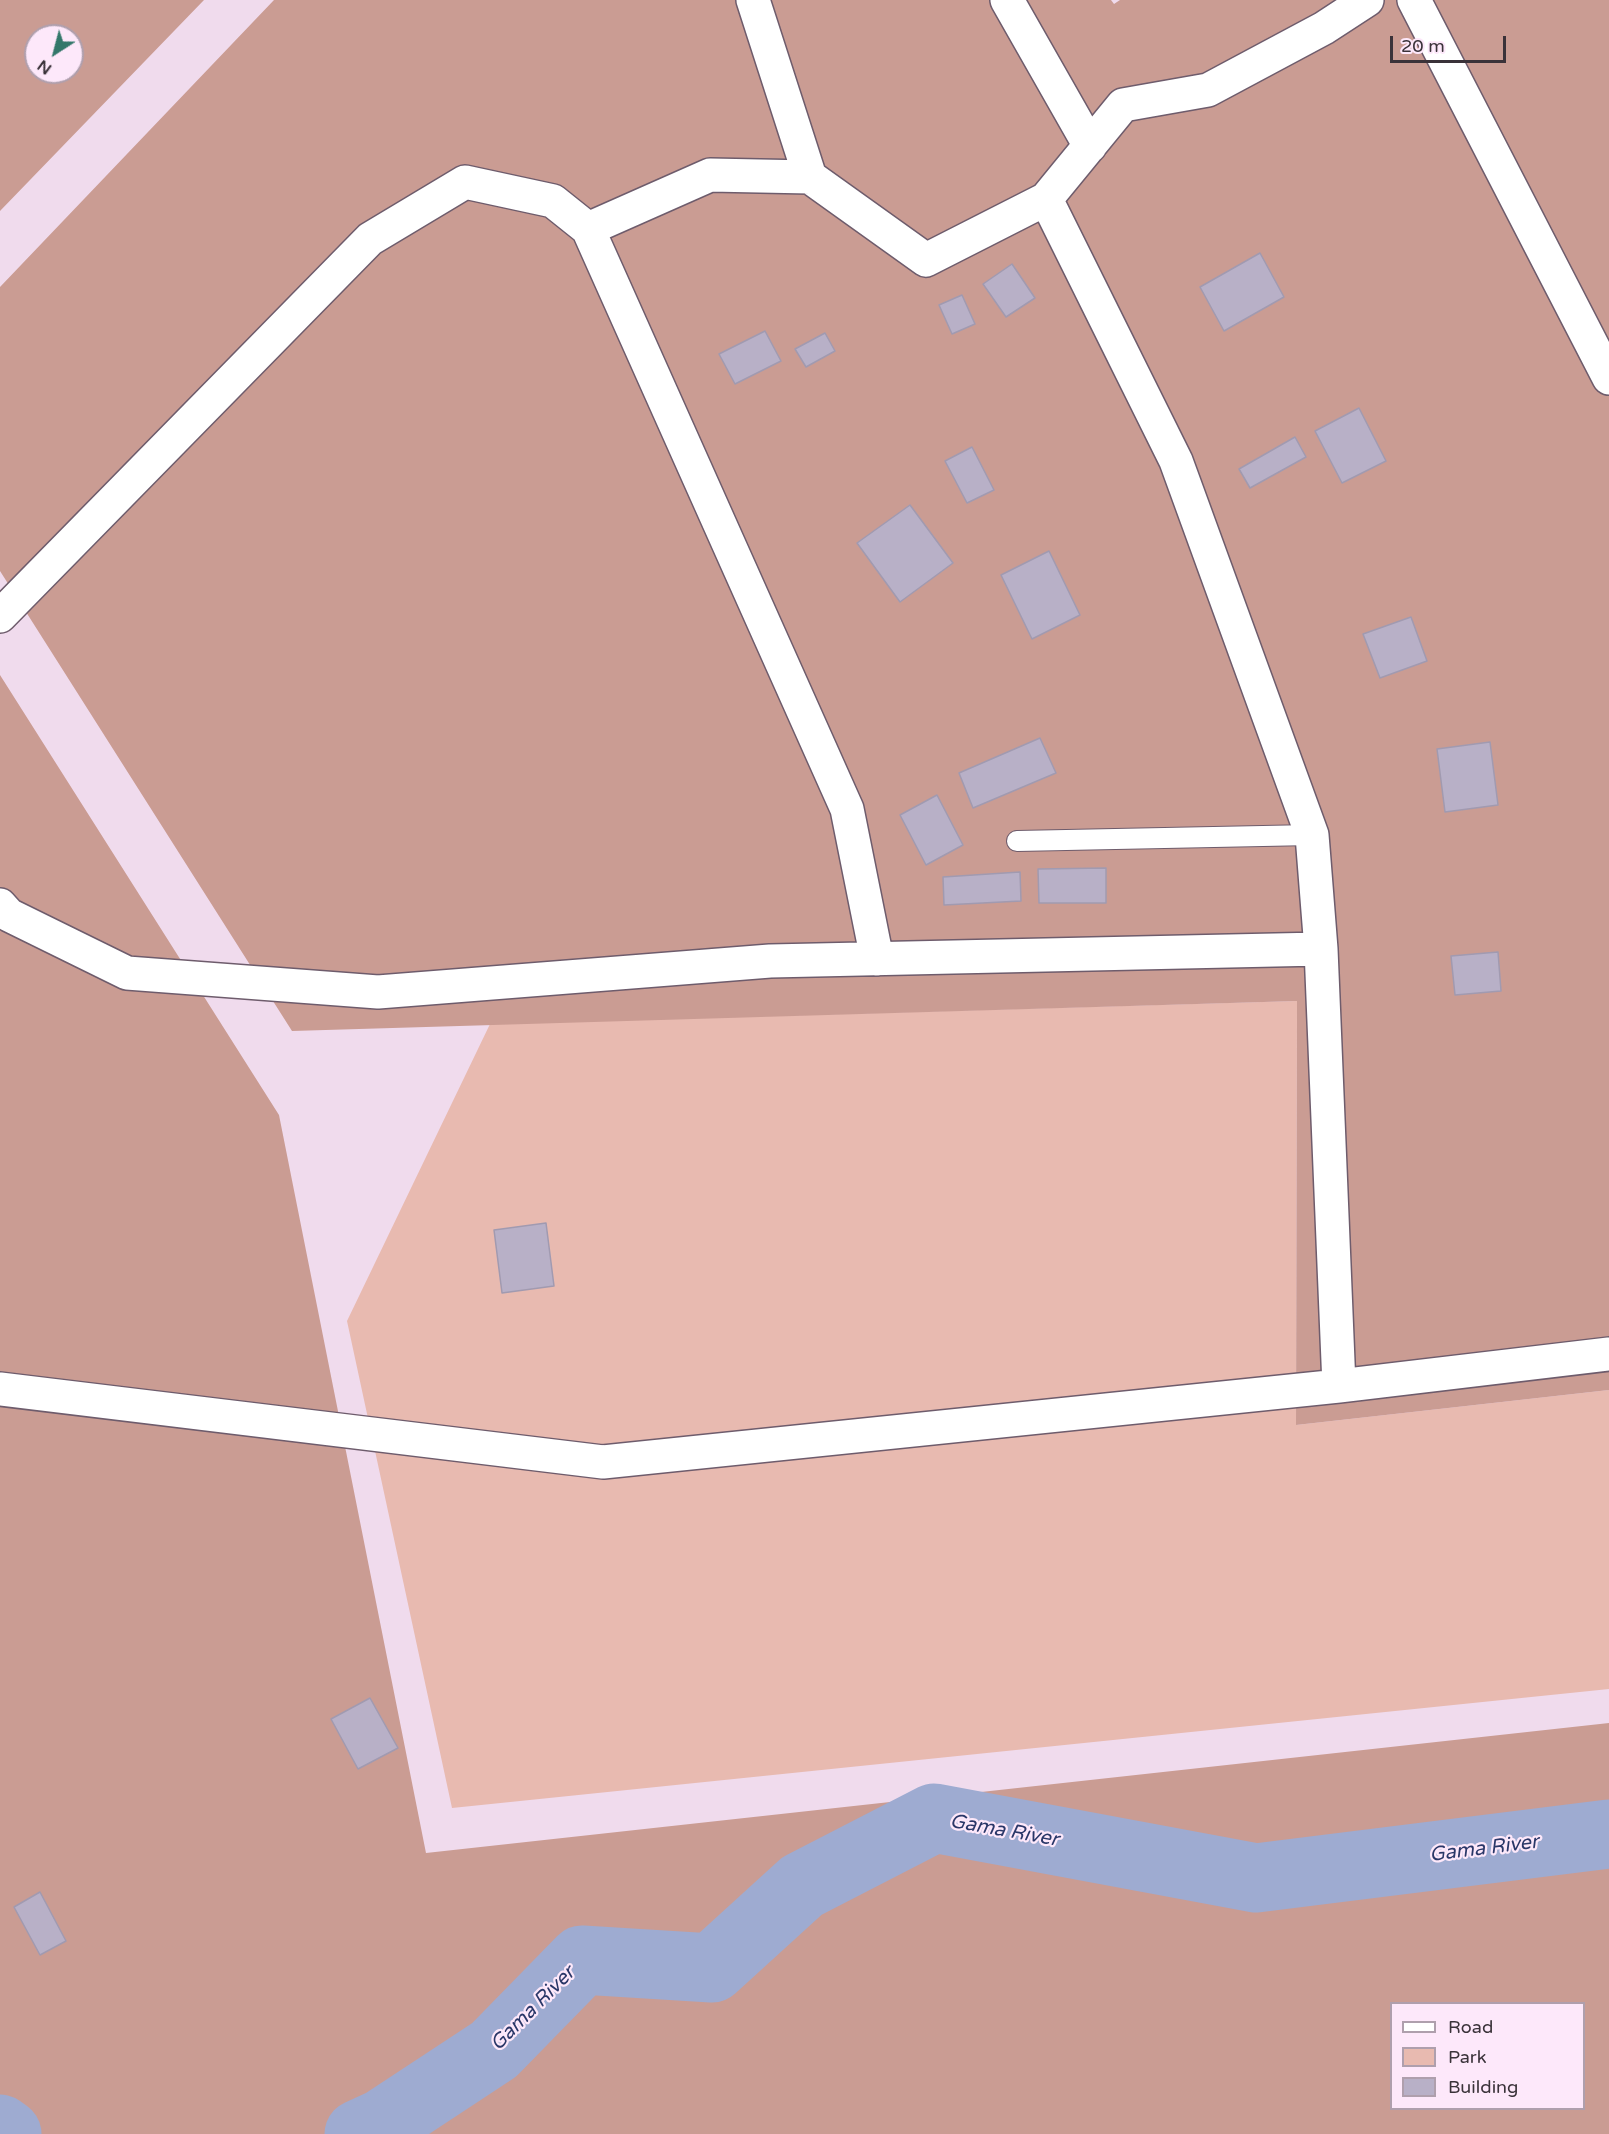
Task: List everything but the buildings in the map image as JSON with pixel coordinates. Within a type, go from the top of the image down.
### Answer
[{"type":"street","points":[[753,0],[810,177]]},
{"type":"street","points":[[1007,0],[1090,146]]},
{"type":"street","points":[[588,230],[710,175],[810,177],[926,260],[1046,199],[1123,105],[1208,90],[1324,28],[1366,0]]},
{"type":"street","points":[[1414,0],[1609,378]]},
{"type":"street","points":[[0,616],[370,239],[465,182],[553,201],[588,230],[847,809],[877,959]]},
{"type":"street","points":[[1046,199],[1176,461],[1312,835],[1321,949],[1339,1386]]},
{"type":"street","points":[[0,905],[9,915],[128,973],[378,992],[770,961],[1321,949]]},
{"type":"street","points":[[0,1389],[603,1462],[1339,1386],[1609,1354]]},
{"type":"lane","points":[[1017,840],[1312,835]]},
{"type":"green space","points":[[1297,1001],[1296,1425],[1609,1390],[1609,1689],[452,1808],[347,1321],[490,1024]]},
{"type":"shaded area","points":[[0,0],[204,0],[0,211]]},
{"type":"shaded area","points":[[274,0],[1111,0],[1114,4],[1120,0],[1609,0],[1609,1390],[1296,1425],[1297,1001],[292,1031],[0,571],[0,287]]},
{"type":"shaded area","points":[[0,675],[279,1115],[426,1853],[1609,1723],[1609,2134],[0,2134]]},
{"type":"waterway","name":"Gama River","points":[[359,2134],[383,2123],[494,2050],[582,1960],[712,1968],[802,1886],[934,1818],[1256,1878],[1609,1834]]},
{"type":"waterway","name":"Gama River","points":[[0,2129],[7,2134]]}]
